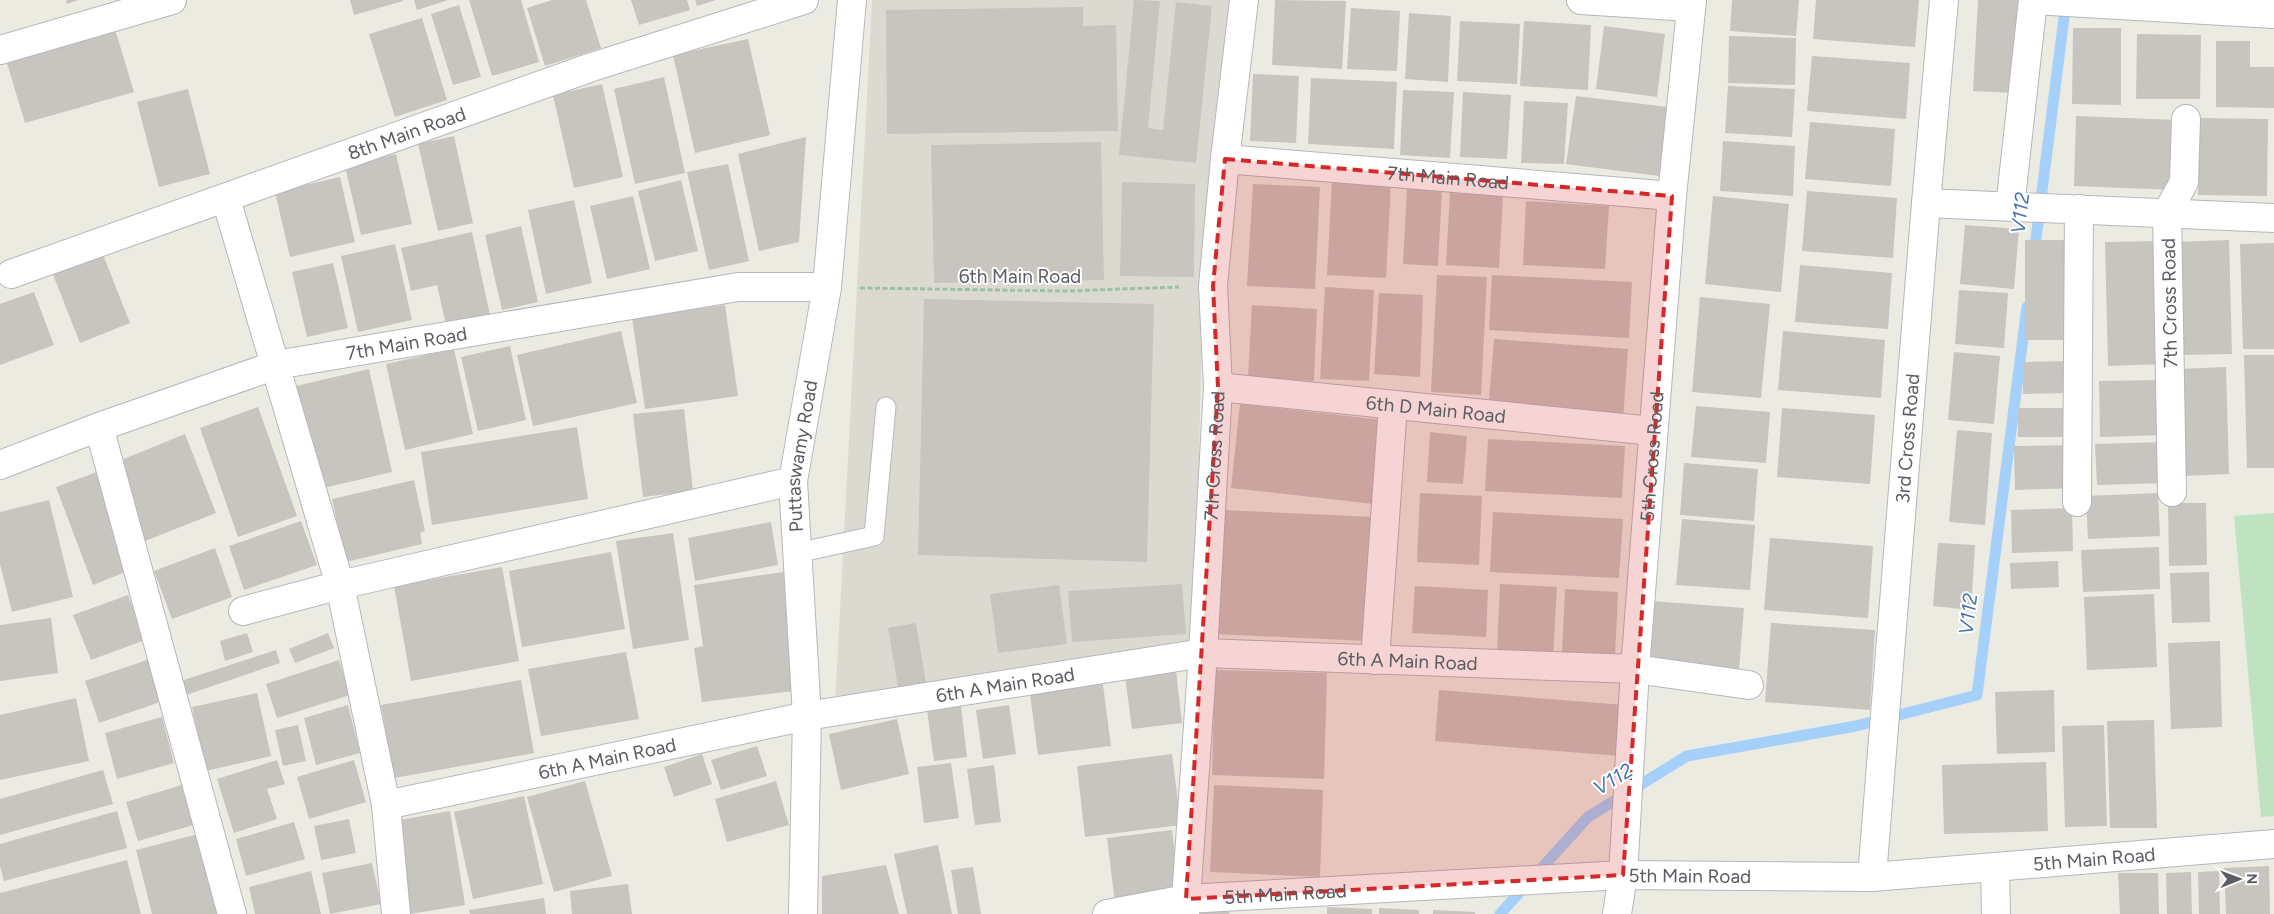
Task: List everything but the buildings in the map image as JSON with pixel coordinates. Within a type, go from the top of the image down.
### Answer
[{"type":"street","points":[[0,50],[172,0]]},
{"type":"street","name":"8th Main Road","points":[[11,274],[109,238],[226,199],[592,67],[804,0]]},
{"type":"street","name":"Puttaswamy Road","points":[[803,914],[807,716],[793,481],[827,287],[852,0]]},
{"type":"street","name":"7th Cross Road","points":[[1185,907],[1203,653],[1218,387],[1213,286],[1225,159],[1244,0]]},
{"type":"street","points":[[1581,0],[1691,3]]},
{"type":"street","name":"3rd Cross Road","points":[[1872,877],[1944,0]]},
{"type":"street","points":[[2016,207],[2038,0],[2274,14]]},
{"type":"street","name":"5th Cross Road","points":[[1617,914],[1623,876],[1635,669],[1672,196],[1691,3]]},
{"type":"street","name":"7th Cross Road","points":[[2172,492],[2167,213],[2184,182],[2186,120]]},
{"type":"street","name":"7th Main Road","points":[[1225,159],[1672,196]]},
{"type":"street","points":[[226,199],[340,585],[386,805],[396,914]]},
{"type":"street","points":[[1926,203],[2274,218]]},
{"type":"street","points":[[2069,209],[2077,502]]},
{"type":"street","name":"7th Main Road","points":[[0,465],[99,427],[276,365],[738,286],[827,287]]},
{"type":"street","name":"6th D Main Road","points":[[1218,387],[1653,431]]},
{"type":"street","points":[[1375,660],[1393,405]]},
{"type":"street","points":[[99,427],[232,914]]},
{"type":"street","points":[[243,612],[340,585],[793,481]]},
{"type":"street","name":"6th A Main Road","points":[[386,805],[807,716],[1203,653],[1635,669],[1750,685]]},
{"type":"street","name":"5th Main Road","points":[[1107,914],[1508,881],[1623,876],[1872,877],[2274,844]]},
{"type":"street","points":[[1995,868],[1996,914]]},
{"type":"lane","points":[[797,553],[874,536],[886,406]]},
{"type":"path","name":"6th Main Road","points":[[827,287],[1067,291],[1213,286]]},
{"type":"highlighted area","points":[[1225,159],[1672,196],[1623,875],[1186,899],[1218,387],[1213,286]]},
{"type":"shaded area","points":[[872,0],[1234,0],[1203,278],[1195,644],[835,705]]},
{"type":"green space","points":[[2274,513],[2274,816],[2261,817],[2234,516]]},
{"type":"waterway","name":"V112","points":[[2034,254],[2066,2]]},
{"type":"waterway","name":"V112","points":[[1500,914],[1588,817],[1687,756],[1856,726],[1977,695],[2027,307]]}]
